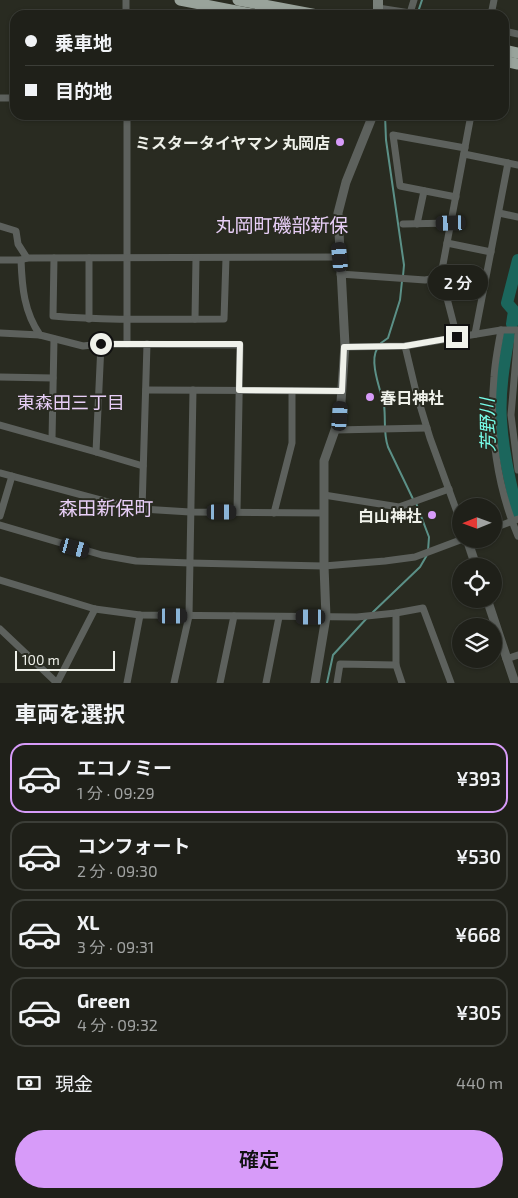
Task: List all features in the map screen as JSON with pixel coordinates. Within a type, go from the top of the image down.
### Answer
[{"type":"highway","points":[[180,0],[231,10]]},
{"type":"highway","points":[[238,0],[291,10]]},
{"type":"street","points":[[378,8],[391,10]]},
{"type":"street","points":[[127,120],[127,344]]},
{"type":"street","points":[[315,683],[326,617],[324,566],[325,455],[340,416],[342,391],[344,347],[338,225],[341,200],[371,120]]},
{"type":"street","points":[[457,337],[442,278],[470,120]]},
{"type":"street","points":[[456,197],[400,186],[393,136],[518,165]]},
{"type":"street","points":[[475,334],[508,163]]},
{"type":"street","points":[[417,224],[424,191]]},
{"type":"street","points":[[499,213],[518,217]]},
{"type":"street","points":[[403,224],[451,223]]},
{"type":"street","points":[[0,226],[16,231],[18,244],[24,259],[24,300],[32,323],[40,335]]},
{"type":"street","points":[[447,244],[491,252]]},
{"type":"street","points":[[0,260],[54,258],[340,257]]},
{"type":"street","points":[[54,258],[53,316],[127,320],[224,319],[226,258]]},
{"type":"street","points":[[89,258],[90,319]]},
{"type":"street","points":[[195,319],[196,258]]},
{"type":"street","points":[[340,274],[424,280],[442,278]]},
{"type":"street","points":[[501,330],[494,377],[493,428],[495,452],[518,536]]},
{"type":"street","points":[[344,347],[405,346],[501,330],[518,332],[511,414],[518,470]]},
{"type":"street","points":[[0,333],[40,335],[83,346],[101,344],[240,344],[237,512]]},
{"type":"street","points":[[52,439],[54,339]]},
{"type":"street","points":[[96,452],[101,344]]},
{"type":"street","points":[[142,509],[147,344]]},
{"type":"street","points":[[405,346],[427,428],[452,498]]},
{"type":"street","points":[[0,377],[53,378]]},
{"type":"street","points":[[146,390],[342,391]]},
{"type":"street","points":[[174,683],[189,616],[193,390]]},
{"type":"street","points":[[274,513],[292,443],[292,391]]},
{"type":"street","points":[[0,425],[143,466]]},
{"type":"street","points":[[336,430],[427,428]]},
{"type":"street","points":[[0,473],[119,505],[142,509],[190,512],[324,513]]},
{"type":"street","points":[[0,516],[12,476]]},
{"type":"street","points":[[324,495],[400,507],[449,489]]},
{"type":"street","points":[[502,525],[515,521]]},
{"type":"street","points":[[0,525],[102,555],[136,561],[324,566],[415,557],[452,543]]},
{"type":"street","points":[[0,580],[95,609],[140,615],[357,617],[423,608],[451,683]]},
{"type":"street","points":[[490,608],[515,683]]},
{"type":"street","points":[[0,629],[57,683],[95,609]]},
{"type":"street","points":[[396,613],[396,665],[402,683]]},
{"type":"street","points":[[127,683],[140,615]]},
{"type":"street","points":[[220,683],[234,616]]},
{"type":"street","points":[[266,683],[279,617]]},
{"type":"street","points":[[506,659],[518,655]]},
{"type":"street","points":[[337,683],[340,664],[396,665]]},
{"type":"waterway","points":[[419,10],[422,0]]},
{"type":"waterway","points":[[385,120],[386,140],[404,265],[403,276]]},
{"type":"waterway","name":"芳野川","points":[[512,324],[514,311],[507,303],[518,260]]},
{"type":"waterway","points":[[381,343],[388,338],[400,300],[402,281]]},
{"type":"waterway","name":"芳野川","points":[[509,336],[501,389],[501,421],[509,478],[517,512]]},
{"type":"waterway","points":[[377,349],[374,361],[384,405],[386,442],[413,499]]},
{"type":"waterway","points":[[416,503],[429,537],[428,551]]},
{"type":"waterway","points":[[372,613],[420,567],[427,555]]},
{"type":"waterway","points":[[327,683],[333,655],[367,618]]},
{"type":"place","name":"ミスタータイヤマン 丸岡店","points":[[340,142]]},
{"type":"place","name":"春日神社","points":[[370,397]]},
{"type":"place","name":"白山神社","points":[[432,515]]},
{"type":"district","name":"丸岡町磯部新保","points":[[282,224]]},
{"type":"district","name":"東森田三丁目","points":[[71,402]]},
{"type":"district","name":"森田新保町","points":[[106,507]]},
{"type":"route","points":[[101,344],[240,344],[239,390],[342,391],[344,347],[405,346],[457,337]]}]
